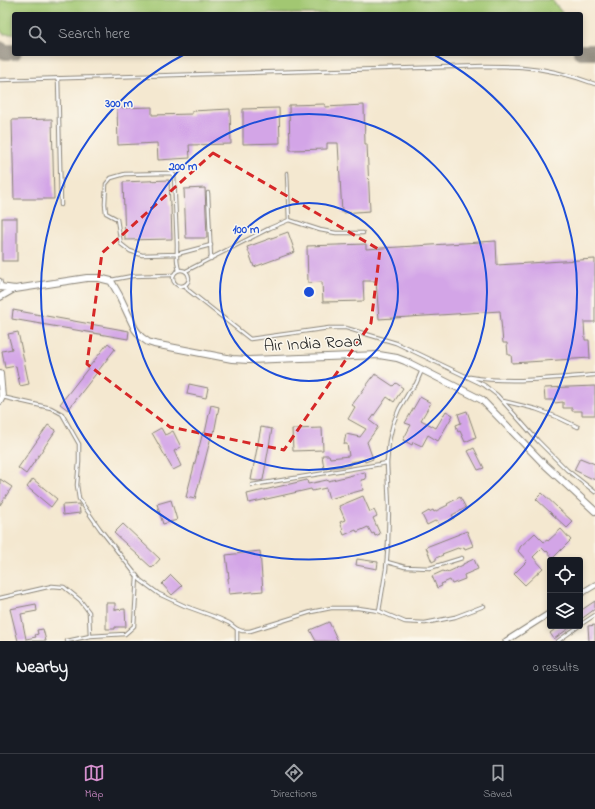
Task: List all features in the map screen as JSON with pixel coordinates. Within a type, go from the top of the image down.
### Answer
[{"type":"street","points":[[1,288],[15,289],[87,278],[99,278],[111,281]]},
{"type":"street","name":"Air India Road","points":[[111,281],[135,329],[141,337],[154,344],[232,359],[249,360],[380,355],[405,361],[482,400],[542,462],[595,512]]},
{"type":"street","points":[[0,297],[15,289]]},
{"type":"street","points":[[0,374],[1,399]]},
{"type":"street","points":[[582,593],[595,585]]},
{"type":"street","points":[[506,641],[547,615]]},
{"type":"lane","points":[[0,80],[485,66],[522,67],[553,71],[580,78],[595,84]]},
{"type":"lane","points":[[58,78],[61,205]]},
{"type":"lane","points":[[179,270],[176,263],[176,254],[174,175],[172,173],[125,174],[111,178],[106,184],[106,213],[117,219],[121,244],[130,251],[142,255],[176,254],[211,245]]},
{"type":"lane","points":[[287,173],[289,220]]},
{"type":"lane","points":[[208,193],[212,259]]},
{"type":"lane","points":[[111,281],[132,276],[173,275],[179,270],[186,271],[270,228],[289,220],[320,230],[336,233],[363,233]]},
{"type":"lane","points":[[173,275],[175,284],[179,286],[185,285],[187,284],[189,278],[186,271]]},
{"type":"lane","points":[[0,280],[1,288]]},
{"type":"lane","points":[[185,285],[188,290],[250,339],[329,328],[346,328],[396,343],[484,385],[503,401],[538,441],[567,470],[595,492]]},
{"type":"lane","points":[[379,611],[388,544],[389,507],[387,463],[389,441],[400,409],[409,392],[416,384],[422,370]]},
{"type":"lane","points":[[466,376],[484,379],[529,380],[595,375]]},
{"type":"lane","points":[[1,399],[51,408],[62,414],[79,444],[77,485],[79,499],[100,529],[140,580],[159,594],[229,623],[237,630],[250,631],[311,612],[331,608],[358,608],[379,611],[405,622],[425,623],[455,617],[484,606]]},
{"type":"lane","points":[[503,401],[536,409],[578,427]]},
{"type":"lane","points":[[252,485],[387,463]]},
{"type":"lane","points":[[386,562],[405,567],[430,568],[462,558]]},
{"type":"lane","points":[[67,641],[90,636],[125,634],[134,626],[137,576]]},
{"type":"lane","points":[[0,598],[52,586],[64,587],[80,600],[89,612],[90,636]]},
{"type":"lane","points":[[583,623],[595,615]]},
{"type":"lane","points":[[558,641],[575,629]]},
{"type":"lane","points":[[237,630],[237,641]]},
{"type":"highlighted area","points":[[213,153],[380,250],[371,323],[284,450],[170,427],[87,364],[102,253]]},
{"type":"green space","points":[[0,0],[552,0],[561,12],[12,12],[12,34],[3,34],[0,29]]},
{"type":"building","points":[[325,104],[325,107],[364,105],[365,144],[367,144],[370,211],[342,213],[338,143],[327,143],[327,149],[290,150],[289,105]]},
{"type":"building","points":[[152,107],[152,115],[192,114],[192,111],[230,109],[231,144],[189,145],[190,158],[158,160],[157,143],[118,145],[117,108]]},
{"type":"building","points":[[279,108],[280,143],[243,144],[243,109]]},
{"type":"building","points":[[52,119],[54,199],[14,199],[12,120]]},
{"type":"building","points":[[169,180],[172,239],[125,240],[123,182]]},
{"type":"building","points":[[205,188],[207,238],[186,238],[184,189]]},
{"type":"building","points":[[2,218],[17,218],[17,261],[2,261]]},
{"type":"building","points":[[288,232],[295,252],[254,267],[247,247]]},
{"type":"building","points":[[496,241],[497,265],[595,259],[595,322],[584,322],[585,340],[589,340],[590,358],[512,363],[511,355],[508,355],[507,343],[503,343],[500,311],[379,319],[376,281],[363,281],[364,301],[323,302],[322,282],[308,283],[307,246],[366,244],[366,249]]},
{"type":"building","points":[[13,310],[129,331],[128,339],[12,319]]},
{"type":"building","points":[[18,332],[29,384],[20,386],[16,366],[5,368],[2,351],[12,349],[8,334]]},
{"type":"building","points":[[108,343],[115,349],[68,410],[60,404]]},
{"type":"building","points":[[375,374],[393,386],[396,383],[403,388],[394,402],[387,397],[370,421],[378,427],[367,442],[373,459],[365,462],[364,460],[350,462],[351,465],[324,469],[322,455],[329,455],[330,458],[349,456],[347,444],[344,444],[346,434],[360,437],[366,429],[348,419],[355,407],[352,405]]},
{"type":"building","points":[[189,384],[208,388],[206,398],[187,394]]},
{"type":"building","points":[[595,386],[595,415],[582,415],[582,411],[572,411],[572,408],[563,408],[563,402],[554,403],[554,400],[545,400],[544,388]]},
{"type":"building","points":[[420,397],[431,403],[421,420],[436,428],[446,411],[453,415],[438,441],[428,435],[422,446],[413,442],[412,445],[403,440],[411,425],[405,423]]},
{"type":"building","points":[[211,405],[219,407],[214,433],[212,433],[195,499],[186,497],[203,432],[205,433]]},
{"type":"building","points":[[467,411],[476,437],[465,442],[460,431],[458,432],[456,425],[461,423],[458,414]]},
{"type":"building","points":[[48,425],[56,430],[26,474],[18,468]]},
{"type":"building","points":[[261,427],[272,429],[263,480],[259,481],[251,480]]},
{"type":"building","points":[[161,428],[165,435],[173,431],[181,447],[174,451],[181,466],[173,470],[152,433]]},
{"type":"building","points":[[322,428],[323,450],[293,451],[292,429]]},
{"type":"building","points":[[474,448],[484,468],[478,470],[468,451]]},
{"type":"building","points":[[580,458],[595,464],[595,480],[574,470]]},
{"type":"building","points":[[365,472],[366,479],[361,480],[363,490],[329,499],[326,488],[312,491],[311,489],[249,503],[247,494],[307,480],[308,484]]},
{"type":"building","points":[[0,479],[12,487],[0,505]]},
{"type":"building","points":[[33,479],[57,499],[51,507],[27,487]]},
{"type":"building","points":[[542,493],[573,522],[567,528],[536,499]]},
{"type":"building","points":[[363,496],[370,512],[374,510],[377,516],[373,518],[380,534],[375,536],[368,527],[357,532],[356,530],[344,535],[340,522],[345,520],[339,506]]},
{"type":"building","points":[[460,497],[466,508],[452,515],[454,518],[439,525],[437,520],[427,525],[422,515],[433,510],[434,512]]},
{"type":"building","points":[[171,500],[177,520],[163,524],[157,504]]},
{"type":"building","points":[[79,504],[80,513],[63,515],[62,505]]},
{"type":"building","points":[[123,524],[160,559],[152,568],[114,533]]},
{"type":"building","points":[[561,529],[571,540],[554,557],[542,548],[533,557],[543,568],[525,585],[514,574],[527,561],[518,551],[520,547],[535,533],[544,542],[547,540],[548,541]]},
{"type":"building","points":[[467,531],[473,546],[465,549],[464,547],[458,548],[442,554],[443,555],[436,558],[436,560],[432,562],[426,547]]},
{"type":"building","points":[[260,551],[263,591],[229,594],[229,578],[226,555]]},
{"type":"building","points":[[357,559],[378,562],[377,569],[356,565]]},
{"type":"building","points":[[474,559],[478,569],[464,575],[465,579],[452,584],[450,580],[441,584],[442,586],[437,588],[432,576],[443,571],[448,572]]},
{"type":"building","points":[[171,575],[182,586],[172,595],[162,584]]},
{"type":"building","points":[[595,601],[595,609],[583,618],[583,609]]},
{"type":"building","points":[[106,603],[115,603],[115,610],[125,609],[126,627],[106,629]]},
{"type":"building","points":[[36,604],[37,611],[21,614],[26,639],[36,637],[35,635],[38,634],[37,630],[43,629],[46,641],[18,641],[10,609]]},
{"type":"building","points":[[329,622],[338,641],[316,641],[310,630]]},
{"type":"building","points":[[595,625],[595,641],[589,641],[588,626]]},
{"type":"building","points":[[555,629],[568,629],[554,639],[550,633]]},
{"type":"taxiway","points":[[0,49],[5,52],[12,52]]},
{"type":"taxiway","points":[[583,52],[595,52]]}]
